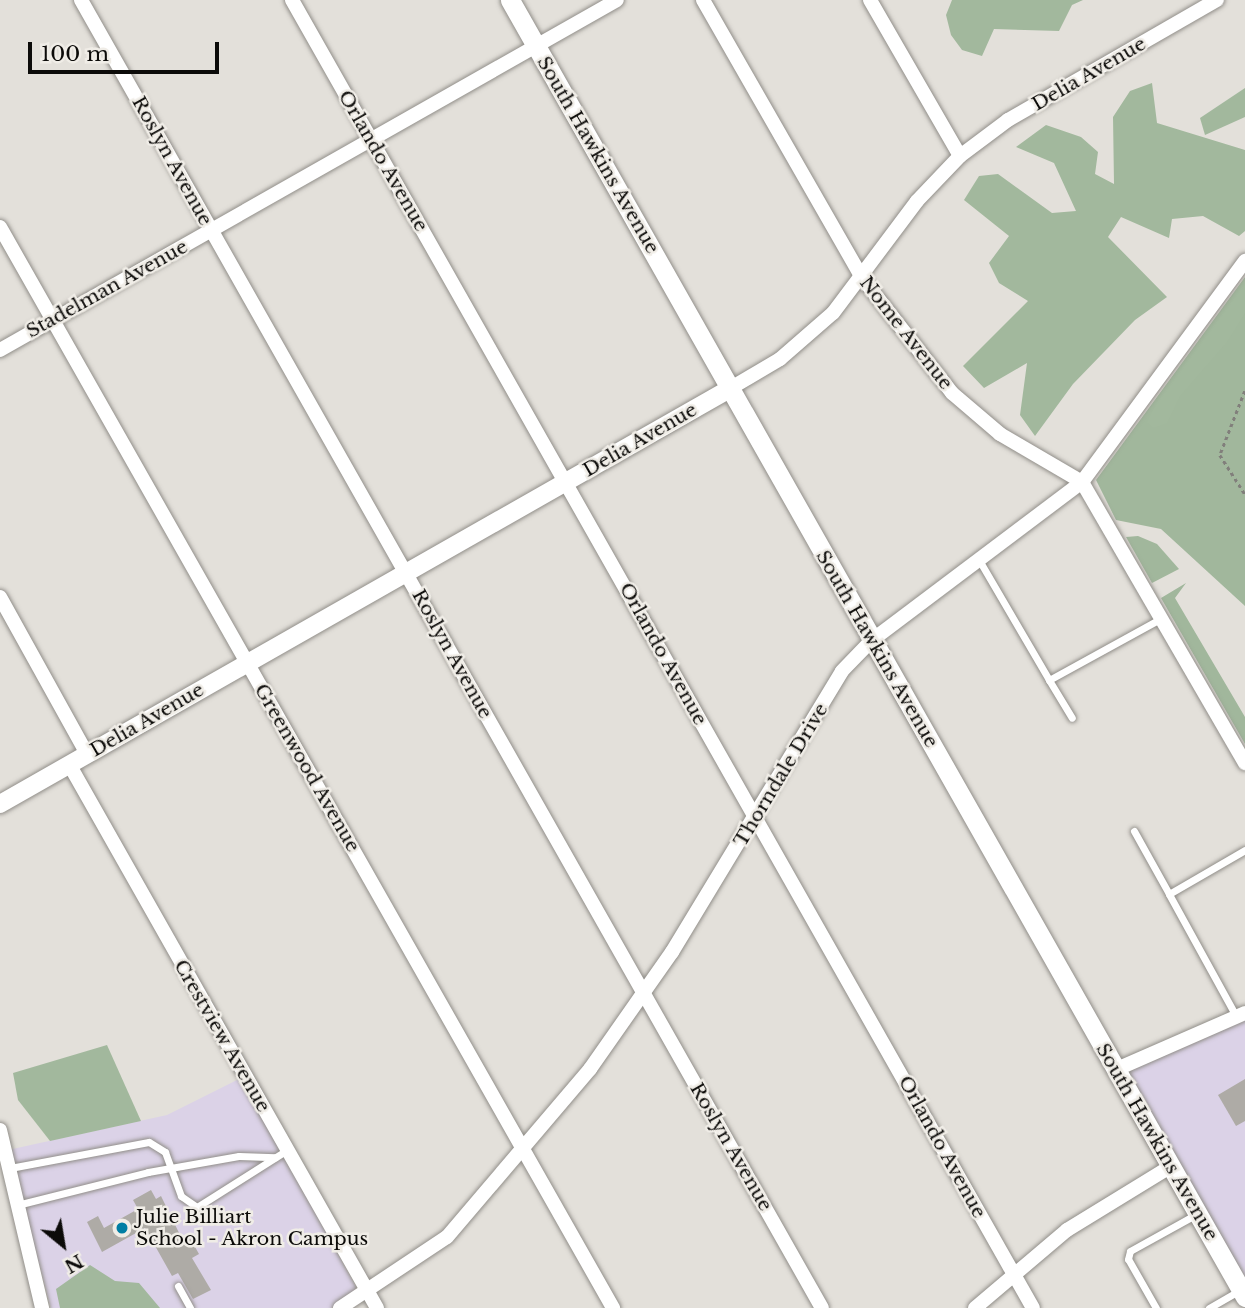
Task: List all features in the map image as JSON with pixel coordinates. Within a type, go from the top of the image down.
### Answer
[{"type":"main road","name":"South Hawkins Avenue","points":[[510,0],[1243,1294]]},
{"type":"street","name":"Roslyn Avenue","points":[[81,0],[822,1308]]},
{"type":"street","name":"Orlando Avenue","points":[[292,0],[1033,1308]]},
{"type":"street","name":"Stadelman Avenue","points":[[0,349],[617,0]]},
{"type":"street","name":"Nome Avenue","points":[[703,0],[863,279],[951,393],[1000,434],[1082,482],[1245,763]]},
{"type":"street","points":[[870,0],[960,156]]},
{"type":"street","name":"Delia Avenue","points":[[0,803],[731,388],[804,341],[863,279],[917,201],[960,156],[1008,120],[1201,4],[1217,0]]},
{"type":"street","name":"Greenwood Avenue","points":[[0,227],[613,1308]]},
{"type":"street","name":"Thorndale Drive","points":[[340,1308],[369,1292],[447,1237],[523,1149],[644,990],[754,818],[842,671],[871,641],[1082,482],[1245,261]]},
{"type":"street","points":[[0,597],[87,754]]},
{"type":"street","name":"Crestview Avenue","points":[[69,764],[281,1153],[377,1308]]},
{"type":"street","points":[[1117,1069],[1241,1015]]},
{"type":"street","points":[[0,1130],[42,1308]]},
{"type":"street","points":[[975,1308],[1012,1272],[1170,1167]]},
{"type":"lane","points":[[979,560],[1072,718]]},
{"type":"lane","points":[[1049,680],[1162,618]]},
{"type":"lane","points":[[1134,831],[1241,1015]]},
{"type":"lane","points":[[1169,894],[1245,850]]},
{"type":"lane","points":[[9,1168],[149,1142],[164,1152],[181,1196],[197,1207],[281,1153]]},
{"type":"lane","points":[[17,1205],[170,1169],[281,1153]]},
{"type":"lane","points":[[1156,1308],[1128,1259],[1130,1251],[1197,1213]]},
{"type":"lane","points":[[178,1286],[190,1308]]},
{"type":"lane","points":[[1209,1308],[1243,1294]]},
{"type":"path","points":[[1245,391],[1220,455],[1245,494]]},
{"type":"shaded area","points":[[1245,1013],[1245,1297],[1117,1069]]},
{"type":"shaded area","points":[[241,1078],[356,1287],[353,1294],[331,1308],[51,1308],[8,1150],[167,1115]]},
{"type":"green space","points":[[952,0],[1083,0],[1072,5],[1059,31],[994,29],[982,56],[962,50],[951,35],[946,15]]},
{"type":"green space","points":[[1152,83],[1157,123],[1245,150],[1245,231],[1239,236],[1203,216],[1172,219],[1169,238],[1121,217],[1108,237],[1167,297],[1135,320],[1073,384],[1035,436],[1020,415],[1027,363],[984,388],[963,366],[1028,301],[999,283],[989,263],[1009,236],[964,200],[979,176],[998,174],[1052,213],[1076,211],[1054,163],[1016,147],[1046,125],[1081,137],[1098,152],[1095,174],[1114,184],[1113,117],[1130,91]]},
{"type":"green space","points":[[1245,88],[1245,117],[1205,135],[1200,118]]},
{"type":"green space","points":[[1245,277],[1245,606],[1161,529],[1116,520],[1096,480]]},
{"type":"green space","points":[[1245,283],[1245,313],[1227,342],[1180,396],[1167,423],[1153,428],[1147,422],[1157,402]]},
{"type":"green space","points":[[1138,536],[1157,544],[1179,569],[1152,583],[1126,537]]},
{"type":"green space","points":[[1186,583],[1175,598],[1245,717],[1245,744],[1161,598]]},
{"type":"green space","points":[[107,1045],[141,1121],[50,1141],[18,1100],[13,1073]]},
{"type":"green space","points":[[90,1265],[115,1281],[139,1283],[160,1308],[60,1308],[56,1289]]},
{"type":"building","points":[[1245,1079],[1245,1121],[1236,1126],[1218,1095]]},
{"type":"building","points":[[151,1190],[156,1199],[161,1196],[183,1241],[190,1238],[199,1254],[192,1258],[211,1290],[193,1299],[178,1273],[172,1276],[145,1228],[102,1252],[87,1222],[98,1216],[104,1228],[138,1209],[133,1200]]},
{"type":"place","name":"Julie Billiart School - Akron Campus","points":[[122,1228]]}]
